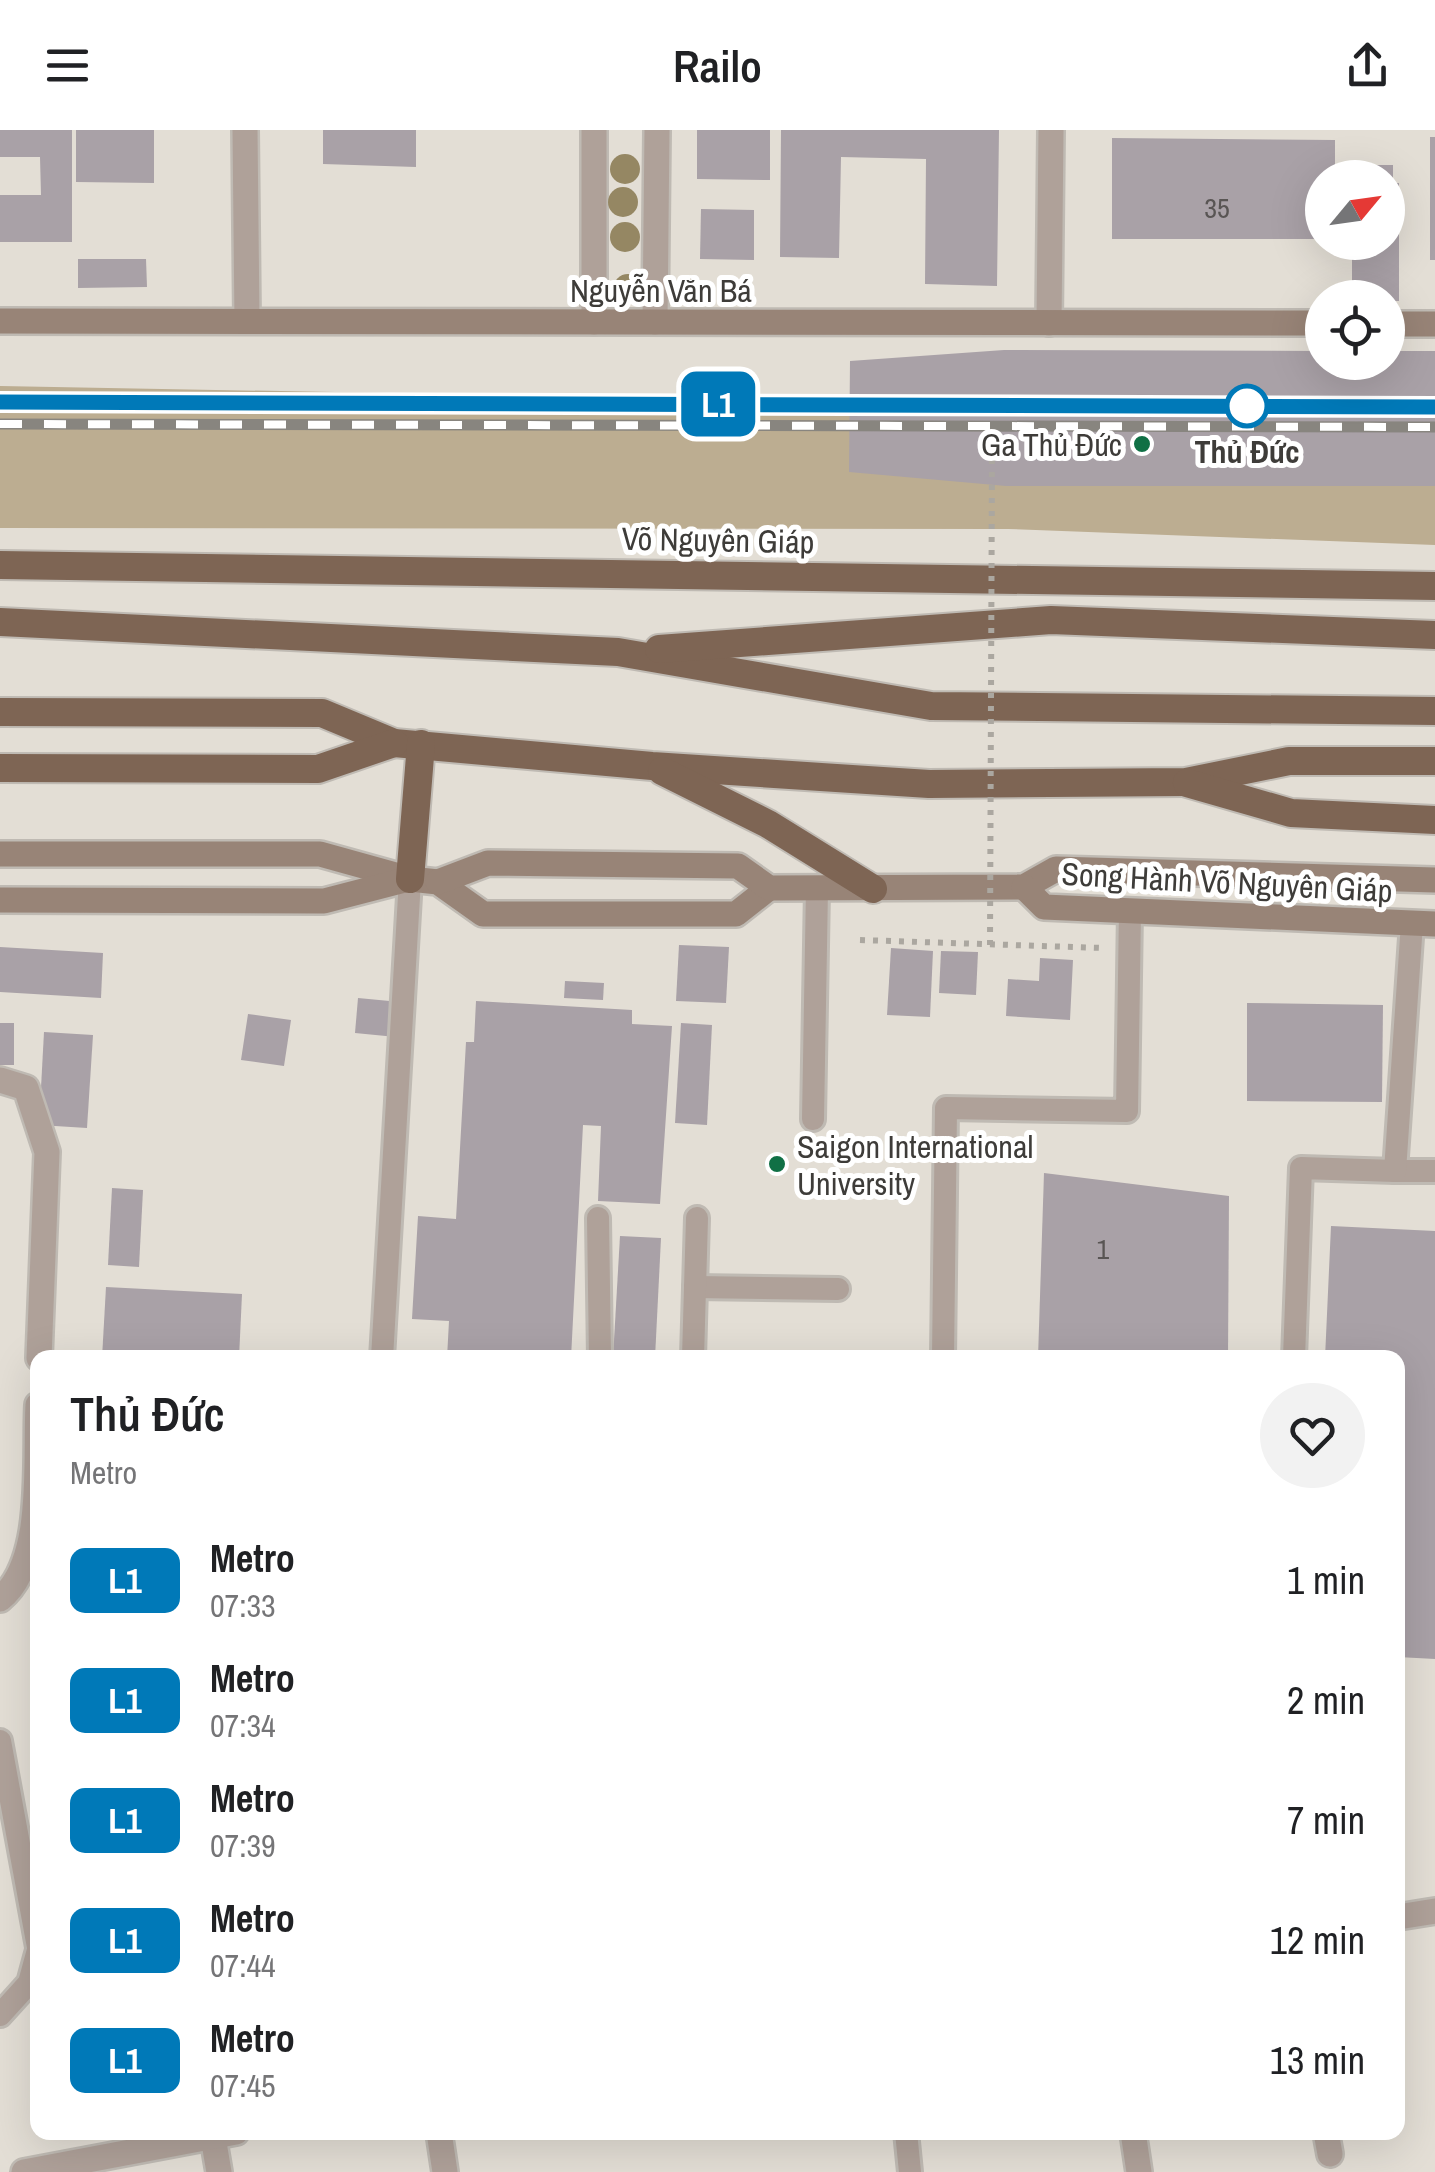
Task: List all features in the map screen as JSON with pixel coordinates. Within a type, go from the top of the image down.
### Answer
[{"type":"highway","name":"Võ Nguyên Giáp","points":[[0,566],[1435,586]]},
{"type":"highway","points":[[0,622],[618,652],[1051,620],[1435,635]]},
{"type":"highway","points":[[618,652],[931,706],[1435,710]]},
{"type":"highway","points":[[0,712],[322,712],[408,743],[652,766],[929,784],[1186,782],[1289,761],[1435,762]]},
{"type":"highway","points":[[0,768],[318,769],[408,743]]},
{"type":"highway","points":[[408,743],[410,878]]},
{"type":"highway","points":[[652,766],[768,824],[874,889]]},
{"type":"highway","points":[[1186,782],[1291,813],[1435,820]]},
{"type":"main road","name":"Nguyễn Văn Bá","points":[[0,320],[1305,324]]},
{"type":"main road","points":[[1405,324],[1435,324]]},
{"type":"main road","name":"Song Hành Võ Nguyên Giáp","points":[[0,854],[320,854],[438,882],[483,914],[736,914],[769,888]]},
{"type":"main road","name":"Song Hành Võ Nguyên Giáp","points":[[438,882],[488,863],[738,866],[769,888],[1024,887],[1056,868],[1435,880]]},
{"type":"main road","name":"Song Hành Võ Nguyên Giáp","points":[[0,900],[324,900],[410,878]]},
{"type":"main road","name":"Song Hành Võ Nguyên Giáp","points":[[1024,887],[1044,906],[1423,924]]},
{"type":"street","points":[[245,130],[246,321]]},
{"type":"street","points":[[594,130],[594,322]]},
{"type":"street","points":[[656,322],[657,130]]},
{"type":"street","points":[[1049,323],[1051,130]]},
{"type":"street","points":[[0,1080],[26,1088],[47,1152],[39,1350]]},
{"type":"street","points":[[0,1599],[15,1587],[30,1544]]},
{"type":"street","points":[[1405,1916],[1435,1910]]},
{"type":"street","points":[[24,2172],[197,2140]]},
{"type":"street","points":[[219,2172],[223,2140]]},
{"type":"street","points":[[440,2140],[445,2172]]},
{"type":"street","points":[[1134,2140],[1139,2172]]},
{"type":"lane","points":[[382,1350],[410,878]]},
{"type":"lane","points":[[813,1119],[818,888]]},
{"type":"lane","points":[[944,1350],[946,1108],[1127,1111],[1130,910]]},
{"type":"lane","points":[[1395,1171],[1423,924]]},
{"type":"lane","points":[[1294,1350],[1301,1168],[1435,1171]]},
{"type":"lane","points":[[598,1218],[600,1350]]},
{"type":"lane","points":[[692,1350],[697,1218]]},
{"type":"lane","points":[[695,1287],[838,1288]]},
{"type":"lane","points":[[0,1741],[30,1905]]},
{"type":"lane","points":[[0,2015],[30,1979]]},
{"type":"lane","points":[[907,2140],[910,2172]]},
{"type":"path","points":[[990,944],[992,453]]},
{"type":"path","points":[[860,940],[1109,948]]},
{"type":"shaded area","points":[[0,386],[1435,412],[1435,545],[1008,529],[0,528]]},
{"type":"building","points":[[0,130],[72,130],[72,242],[0,242],[0,195],[41,195],[40,157],[0,157]]},
{"type":"building","points":[[76,130],[154,130],[154,183],[76,182]]},
{"type":"building","points":[[323,130],[416,130],[416,167],[323,164]]},
{"type":"building","points":[[697,130],[770,130],[770,180],[697,179]]},
{"type":"building","points":[[781,130],[999,130],[997,286],[925,284],[926,159],[841,157],[839,258],[780,257]]},
{"type":"building","points":[[1430,137],[1435,137],[1435,260],[1430,260]]},
{"type":"building","points":[[1112,138],[1335,140],[1335,160],[1305,160],[1305,239],[1112,239]]},
{"type":"building","points":[[701,209],[754,210],[754,260],[700,259]]},
{"type":"building","points":[[78,259],[146,259],[147,287],[78,288]]},
{"type":"building","points":[[1352,260],[1399,260],[1399,280],[1352,280]]},
{"type":"building","name":"Ga Thủ Đức","points":[[1004,350],[1305,351],[1305,380],[1405,380],[1405,351],[1435,351],[1435,486],[1006,486],[849,472],[850,361]]},
{"type":"building","points":[[679,945],[729,947],[726,1003],[676,1001]]},
{"type":"building","points":[[0,947],[103,953],[101,998],[0,992]]},
{"type":"building","points":[[891,948],[933,951],[930,1017],[887,1015]]},
{"type":"building","points":[[941,951],[978,952],[976,995],[939,993]]},
{"type":"building","points":[[1040,958],[1073,960],[1070,1020],[1006,1016],[1008,979],[1039,981]]},
{"type":"building","points":[[565,981],[604,983],[603,1000],[564,998]]},
{"type":"building","points":[[358,998],[400,1002],[396,1037],[355,1033]]},
{"type":"building","points":[[476,1001],[632,1010],[632,1024],[672,1026],[660,1204],[598,1201],[601,1126],[583,1125],[571,1350],[447,1350],[449,1321],[412,1319],[418,1216],[456,1219],[466,1042],[474,1042]]},
{"type":"building","points":[[1247,1003],[1383,1005],[1382,1102],[1247,1101]]},
{"type":"building","points":[[248,1014],[291,1020],[284,1066],[241,1060]]},
{"type":"building","points":[[0,1023],[14,1023],[14,1065],[0,1065]]},
{"type":"building","points":[[681,1023],[712,1025],[707,1125],[675,1123]]},
{"type":"building","points":[[44,1032],[93,1035],[87,1128],[39,1125]]},
{"type":"building","points":[[1044,1173],[1229,1196],[1228,1350],[1038,1350]]},
{"type":"building","points":[[112,1188],[143,1190],[139,1267],[108,1265]]},
{"type":"building","points":[[1331,1226],[1435,1231],[1435,1659],[1405,1657],[1405,1350],[1325,1350]]},
{"type":"building","points":[[620,1236],[661,1238],[655,1350],[613,1350]]},
{"type":"building","points":[[106,1287],[242,1294],[239,1350],[102,1350]]},
{"type":"railway","points":[[0,402],[1435,407]]},
{"type":"railway","points":[[0,424],[1435,427]]},
{"type":"metro line","name":"L1","points":[[0,402],[1435,407]]},
{"type":"place","name":"Thủ Đức","points":[[1247,406]]},
{"type":"place","name":"Ga Thủ Đức","points":[[1142,444]]},
{"type":"place","name":"Saigon International University","points":[[777,1164]]}]
